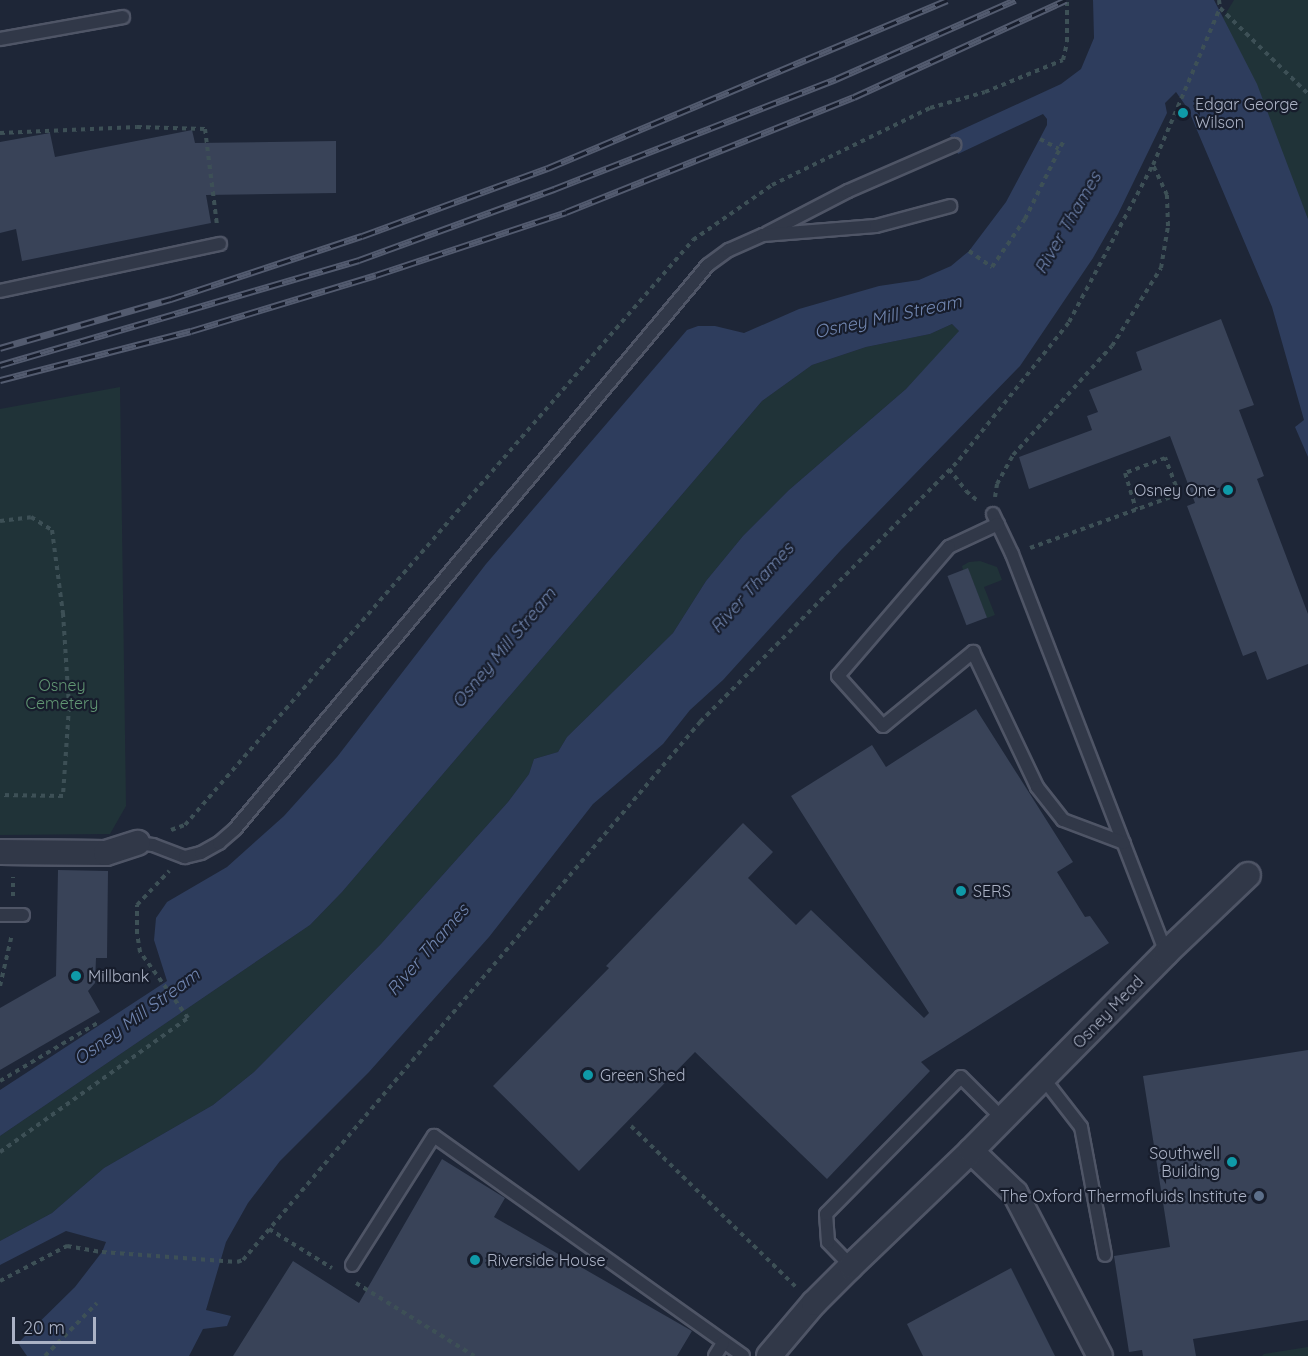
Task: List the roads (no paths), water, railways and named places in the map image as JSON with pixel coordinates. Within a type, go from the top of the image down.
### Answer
[{"type":"street","points":[[0,852],[106,853],[137,843]]},
{"type":"street","name":"Osney Mead","points":[[769,1356],[814,1303],[971,1151],[1166,952],[1248,875]]},
{"type":"street","points":[[971,1151],[1015,1193],[1100,1356]]},
{"type":"lane","points":[[0,39],[123,17]]},
{"type":"lane","points":[[137,843],[153,844],[184,857],[210,848],[235,829],[708,265],[729,250],[848,191],[954,145]]},
{"type":"lane","points":[[763,235],[876,226],[950,206]]},
{"type":"lane","points":[[0,291],[220,244]]},
{"type":"lane","points":[[1124,843],[1063,820],[1037,787],[973,652],[883,726],[838,676],[949,548],[996,519],[1012,554],[1124,843],[1166,952]]},
{"type":"lane","points":[[0,915],[22,915]]},
{"type":"lane","points":[[851,1266],[828,1242],[826,1214],[962,1077],[1003,1119]]},
{"type":"lane","points":[[1043,1078],[1081,1127],[1105,1255]]},
{"type":"lane","points":[[352,1265],[434,1136],[743,1356]]},
{"type":"lane","points":[[715,1356],[723,1343]]},
{"type":"water","points":[[1093,0],[1214,0],[1257,84],[1308,219],[1308,457],[1295,427],[1304,420],[1272,307],[1188,109],[1176,92],[1165,103],[1167,113],[1118,214],[1093,258],[1020,366],[841,550],[723,680],[690,710],[663,744],[593,804],[489,937],[369,1072],[280,1161],[248,1203],[226,1242],[206,1310],[231,1316],[227,1326],[203,1329],[189,1356],[27,1356],[18,1343],[75,1287],[102,1252],[106,1242],[66,1231],[0,1265],[0,1241],[52,1213],[104,1168],[213,1105],[254,1072],[381,944],[508,802],[529,774],[534,759],[558,752],[567,737],[673,633],[706,581],[743,536],[789,490],[906,389],[959,331],[952,324],[930,334],[866,347],[812,365],[762,401],[342,892],[310,925],[0,1136],[0,1090],[167,981],[154,940],[156,918],[167,902],[227,867],[284,816],[337,757],[486,564],[687,330],[698,326],[715,326],[744,333],[799,309],[879,286],[919,280],[951,266],[969,251],[1006,202],[1047,125],[1047,119],[1043,114],[958,154],[950,135],[1061,84],[1081,69],[1094,38]]},
{"type":"railway","points":[[0,348],[171,299],[362,236],[548,168],[947,0]]},
{"type":"railway","points":[[0,365],[359,260],[554,189],[836,79],[1015,0]]},
{"type":"railway","points":[[0,380],[191,331],[376,275],[566,212],[854,97],[1066,0]]},
{"type":"place","name":"Edgar George Wilson","points":[[1183,113]]},
{"type":"place","name":"Osney One","points":[[1228,490]]},
{"type":"place","name":"SERS","points":[[961,891]]},
{"type":"place","name":"Millbank","points":[[76,976]]},
{"type":"place","name":"Green Shed","points":[[588,1075]]},
{"type":"place","name":"Southwell Building","points":[[1232,1162]]},
{"type":"place","name":"The Oxford Thermofluids Institute","points":[[1259,1196]]},
{"type":"place","name":"Riverside House","points":[[475,1260]]},
{"type":"water label","name":"River Thames","points":[[1068,223]]},
{"type":"water label","name":"Osney Mill Stream","points":[[888,317]]},
{"type":"water label","name":"River Thames","points":[[752,588]]},
{"type":"water label","name":"Osney Mill Stream","points":[[504,648]]},
{"type":"water label","name":"River Thames","points":[[428,950]]},
{"type":"water label","name":"Osney Mill Stream","points":[[137,1017]]},
{"type":"park label","name":"Osney Cemetery","points":[[62,694]]}]
